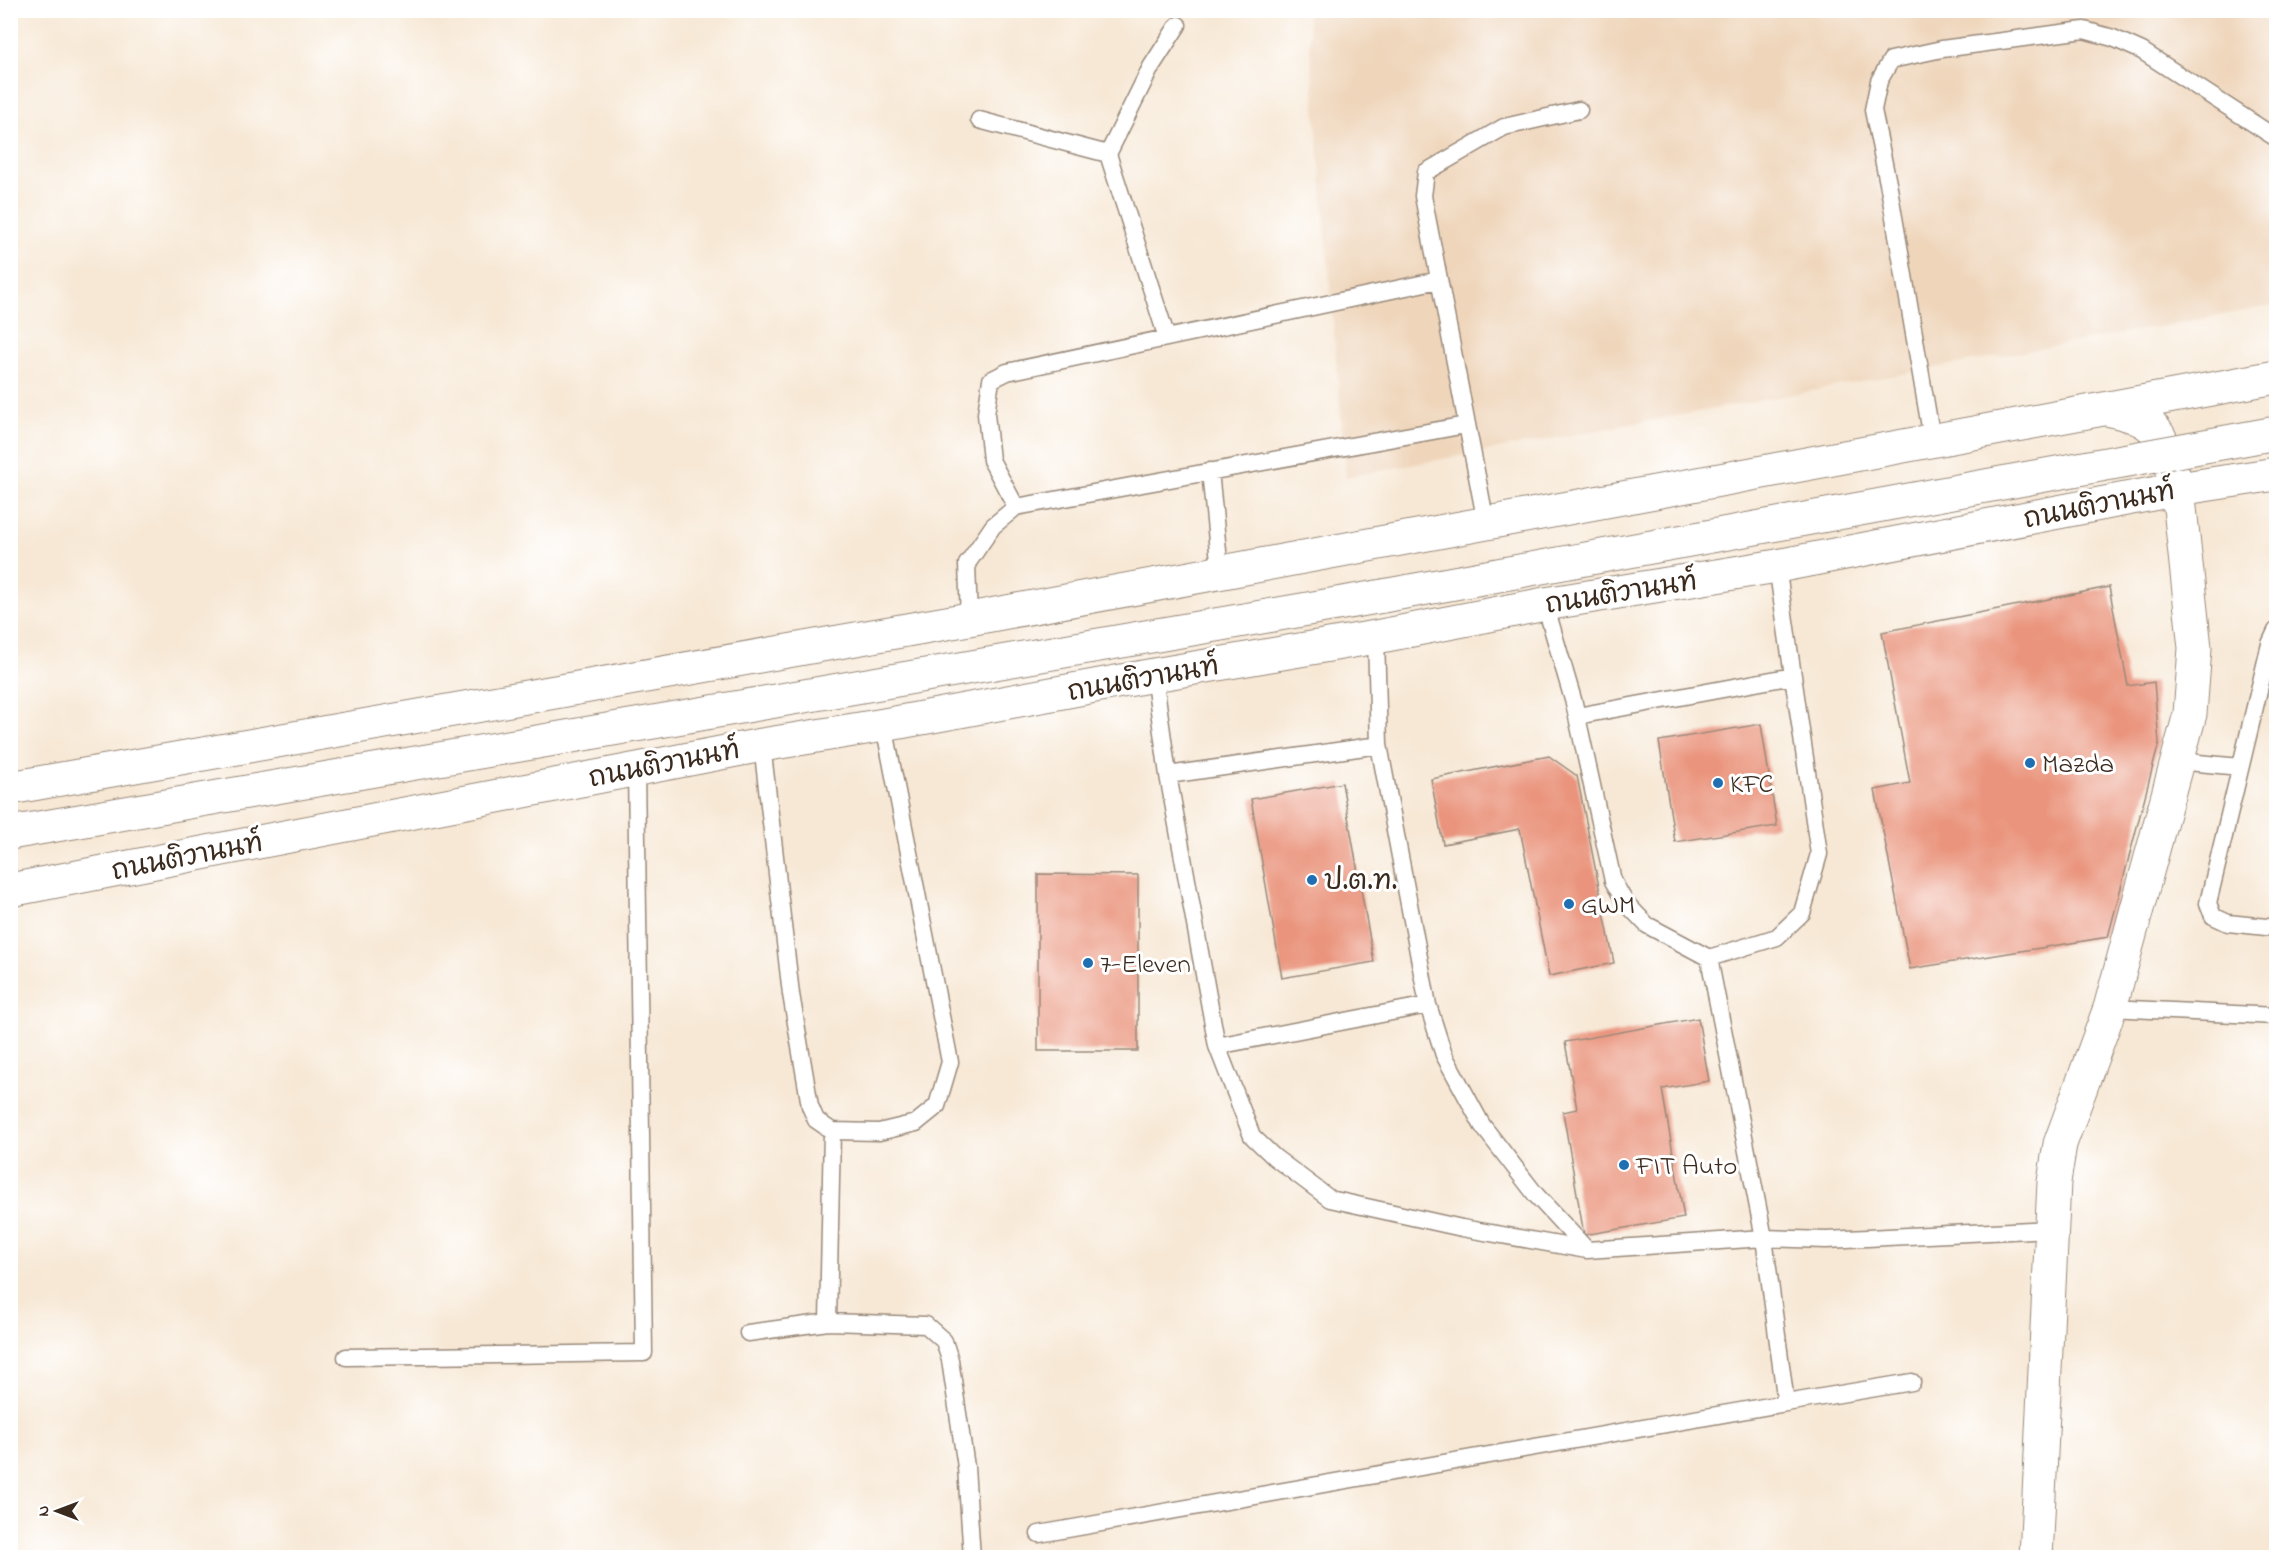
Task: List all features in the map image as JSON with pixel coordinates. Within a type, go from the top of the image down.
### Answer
[{"type":"main road","points":[[10,788],[969,619],[2277,377]]},
{"type":"main road","points":[[2037,1557],[2054,1182],[2060,1144],[2110,1008],[2190,714],[2195,648],[2178,489],[2162,439],[2149,422],[2132,414],[2105,409]]},
{"type":"main road","points":[[10,833],[1383,596],[2277,433]]},
{"type":"main road","name":"ถนนติวานนท์","points":[[10,890],[636,768],[1376,637],[1545,604],[1777,566],[2178,489],[2277,474]]},
{"type":"lane","points":[[1167,338],[1107,154],[1151,67],[1178,26]]},
{"type":"lane","points":[[1932,439],[1889,188],[1873,110],[1879,81],[1891,60],[1942,49],[2084,30],[2113,38],[2142,51],[2277,138]]},
{"type":"lane","points":[[1486,523],[1423,196],[1426,172],[1504,127],[1579,110]]},
{"type":"lane","points":[[979,120],[1107,154]]},
{"type":"lane","points":[[1016,507],[992,460],[986,414],[992,380],[1007,372],[1439,280]]},
{"type":"lane","points":[[969,619],[967,564],[993,526],[1016,507],[1466,425]]},
{"type":"lane","points":[[1210,471],[1220,571]]},
{"type":"lane","points":[[1545,604],[1577,716],[1613,881],[1624,902],[1647,925],[1709,958],[1778,937],[1802,913],[1819,854],[1777,566]]},
{"type":"lane","points":[[2277,631],[2270,644],[2208,903],[2213,916],[2229,923],[2277,928]]},
{"type":"lane","points":[[1376,637],[1378,746],[1428,1005],[1444,1055],[1482,1125],[1536,1195],[1587,1250]]},
{"type":"lane","points":[[1154,675],[1168,775],[1217,1046],[1252,1136],[1274,1157],[1330,1199],[1462,1228],[1587,1250],[1764,1238],[1826,1240],[2052,1229]]},
{"type":"lane","points":[[1577,716],[1793,676]]},
{"type":"lane","points":[[762,745],[791,994],[810,1106],[816,1120],[832,1131],[879,1132],[916,1123],[937,1106],[950,1062],[884,725]]},
{"type":"lane","points":[[1168,775],[1378,746]]},
{"type":"lane","points":[[2177,761],[2240,767]]},
{"type":"lane","points":[[346,1357],[644,1353],[636,768]]},
{"type":"lane","points":[[1709,958],[1764,1238],[1786,1403]]},
{"type":"lane","points":[[1217,1046],[1428,1005]]},
{"type":"lane","points":[[2110,1008],[2277,1016]]},
{"type":"lane","points":[[828,1322],[832,1131]]},
{"type":"lane","points":[[748,1333],[828,1322],[926,1325],[944,1341],[950,1360],[966,1467],[972,1557]]},
{"type":"lane","points":[[1039,1534],[1912,1382]]},
{"type":"shaded area","points":[[1307,11],[2276,11],[2276,305],[1346,477]]},
{"type":"building","name":"Mazda","points":[[2109,587],[2128,686],[2154,682],[2159,743],[2108,937],[1910,969],[1875,790],[1910,783],[1882,632]]},
{"type":"building","name":"KFC","points":[[1761,724],[1777,826],[1675,842],[1659,741]]},
{"type":"building","name":"GWM","points":[[1549,756],[1577,776],[1614,963],[1549,976],[1520,829],[1443,844],[1431,779]]},
{"type":"building","name":"ป.ต.ท.","points":[[1342,783],[1374,962],[1282,978],[1251,799]]},
{"type":"building","name":"7-Eleven","points":[[1038,874],[1138,875],[1138,1051],[1038,1051]]},
{"type":"building","name":"FIT Auto","points":[[1698,1018],[1709,1081],[1662,1089],[1684,1218],[1584,1235],[1563,1112],[1577,1109],[1565,1042]]},
{"type":"place","name":"Mazda","points":[[2030,763]]},
{"type":"place","name":"KFC","points":[[1718,783]]},
{"type":"place","name":"ป.ต.ท.","points":[[1312,880]]},
{"type":"place","name":"GWM","points":[[1569,904]]},
{"type":"place","name":"7-Eleven","points":[[1088,963]]},
{"type":"place","name":"FIT Auto","points":[[1624,1165]]}]
